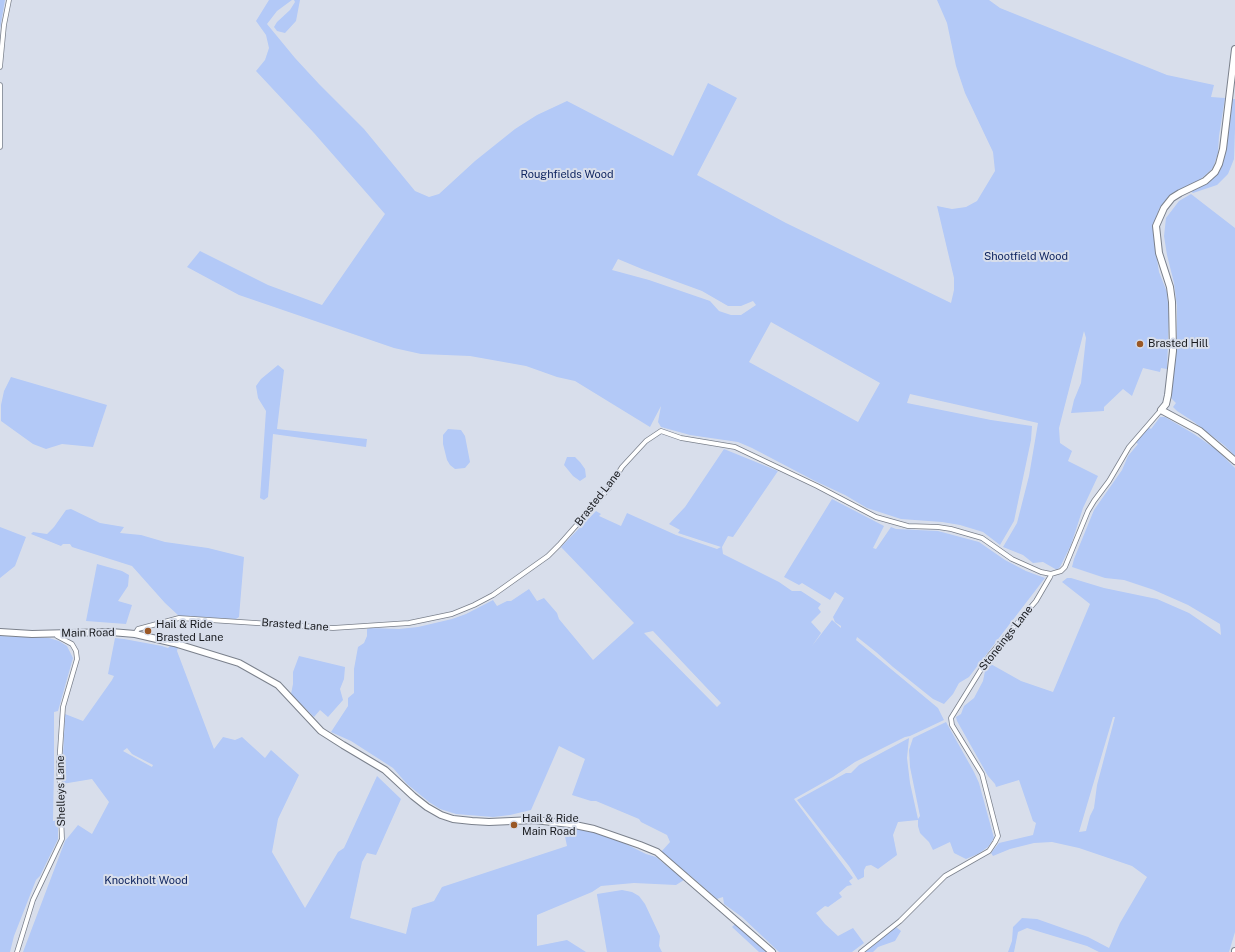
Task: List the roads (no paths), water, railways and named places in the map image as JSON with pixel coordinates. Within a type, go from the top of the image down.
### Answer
[{"type":"street","points":[[0,67],[4,25],[9,0]]},
{"type":"street","points":[[1051,574],[1056,573],[1065,567],[1088,511],[1109,481],[1129,447],[1166,404],[1173,351],[1172,302],[1170,287],[1159,253],[1156,226],[1164,208],[1172,198],[1205,181],[1215,172],[1219,164],[1223,149],[1235,49]]},
{"type":"street","points":[[0,85],[0,147]]},
{"type":"street","points":[[1162,410],[1200,431],[1235,461]]},
{"type":"street","name":"Brasted Lane","points":[[135,634],[138,629],[179,618],[333,628],[409,623],[452,614],[493,595],[548,556],[559,546],[599,499],[622,467],[646,441],[661,431],[680,438],[735,447],[817,486],[876,517],[908,526],[938,526],[982,538],[1012,559],[1041,572],[1051,574]]},
{"type":"street","name":"Stoneings Lane","points":[[861,952],[900,921],[945,876],[989,851],[995,842],[998,836],[982,774],[952,725],[951,718],[990,655],[1036,601],[1051,574]]},
{"type":"street","name":"Main Road","points":[[0,632],[32,634],[101,632],[135,634],[174,643],[239,664],[278,685],[321,731],[385,770],[413,796],[427,807],[441,815],[453,819],[472,821],[489,822],[534,820],[570,824],[594,829],[658,852],[772,952]]},
{"type":"street","name":"Shelleys Lane","points":[[17,952],[33,900],[62,839],[59,765],[63,707],[77,659],[76,651],[72,644],[56,634]]},
{"type":"place","name":"Brasted Hill","points":[[1140,344]]},
{"type":"place","name":"Hail & Ride Brasted Lane","points":[[148,631]]},
{"type":"place","name":"Hail & Ride Main Road","points":[[514,825]]},
{"type":"park label","name":"Roughfields Wood","points":[[567,175]]},
{"type":"park label","name":"Shootfield Wood","points":[[1026,257]]},
{"type":"park label","name":"Knockholt Wood","points":[[146,881]]}]
